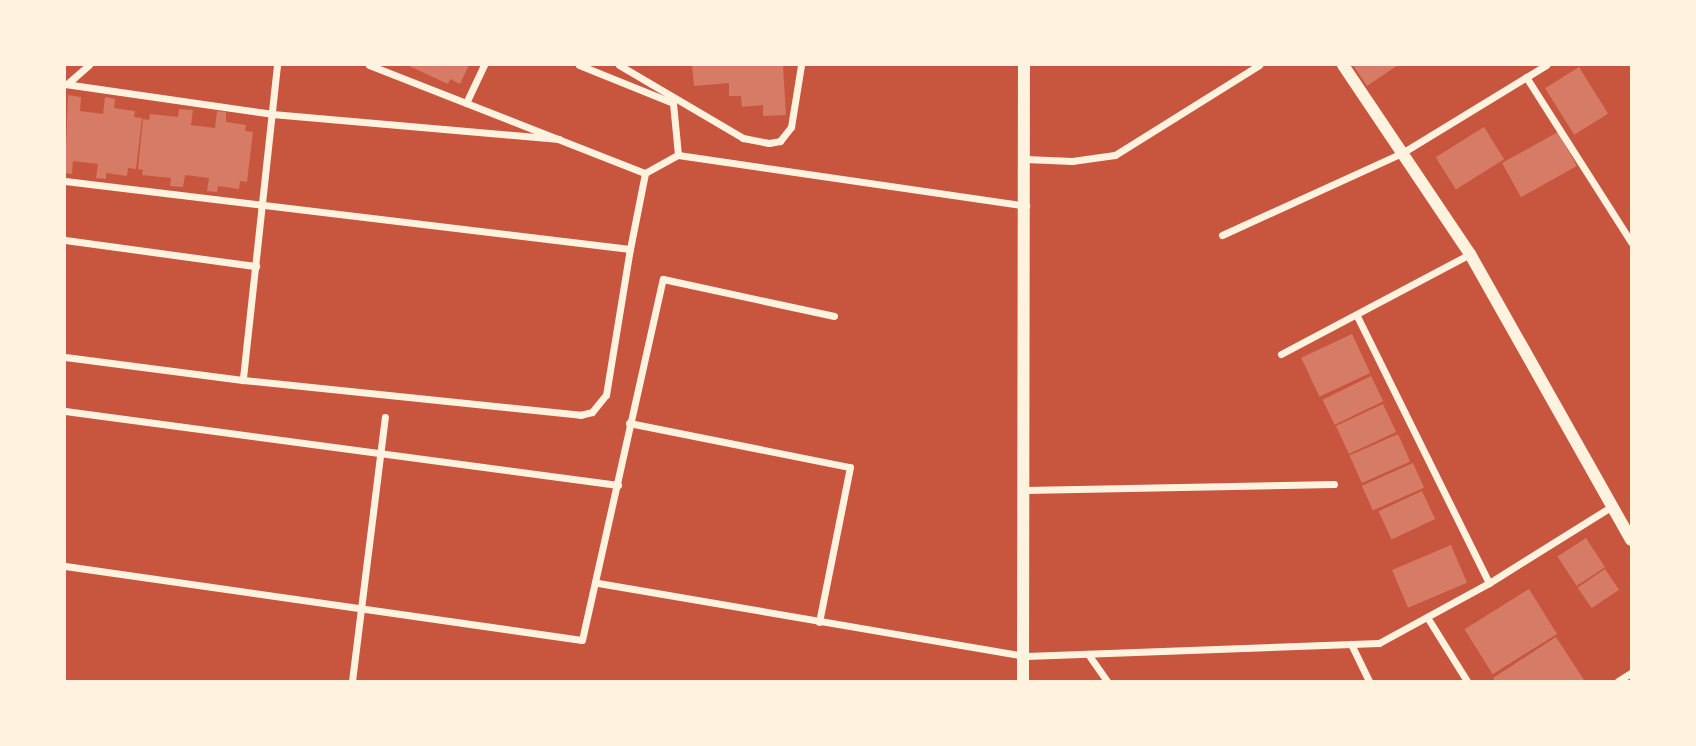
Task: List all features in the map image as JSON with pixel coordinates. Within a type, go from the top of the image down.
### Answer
[{"type":"street","points":[[66,84],[89,65]]},
{"type":"street","points":[[243,380],[277,65]]},
{"type":"street","points":[[466,103],[484,65]]},
{"type":"street","points":[[579,65],[673,103],[678,155]]},
{"type":"street","points":[[619,65],[743,138],[769,143],[780,141],[791,127],[801,65]]},
{"type":"street","points":[[1023,681],[1026,656],[1024,65]]},
{"type":"street","points":[[1026,159],[1072,161],[1115,155],[1259,65]]},
{"type":"street","points":[[1343,65],[1470,254],[1631,540]]},
{"type":"street","points":[[1222,235],[1402,153],[1546,65]]},
{"type":"street","points":[[374,66],[645,173]]},
{"type":"street","points":[[1526,77],[1631,242]]},
{"type":"street","points":[[66,84],[272,114],[559,139]]},
{"type":"street","points":[[645,173],[678,155],[1026,206]]},
{"type":"street","points":[[65,357],[243,380],[580,415],[592,412],[606,395],[645,173]]},
{"type":"street","points":[[65,181],[630,249]]},
{"type":"street","points":[[65,240],[256,266]]},
{"type":"street","points":[[1281,355],[1470,254]]},
{"type":"street","points":[[65,566],[363,605],[582,640],[598,583],[629,424],[663,279],[834,316]]},
{"type":"street","points":[[1357,316],[1489,583]]},
{"type":"street","points":[[65,411],[618,485]]},
{"type":"street","points":[[352,681],[385,417]]},
{"type":"street","points":[[629,424],[850,467],[819,622]]},
{"type":"street","points":[[1025,490],[1334,484]]},
{"type":"street","points":[[598,583],[1026,656],[1378,643],[1489,583],[1613,506]]},
{"type":"street","points":[[1427,617],[1467,681]]},
{"type":"street","points":[[1351,644],[1369,681]]},
{"type":"street","points":[[1088,654],[1107,681]]},
{"type":"street","points":[[1618,681],[1631,673]]},
{"type":"building","points":[[407,65],[469,65],[460,84],[450,79],[448,84]]},
{"type":"building","points":[[692,65],[783,65],[786,115],[763,116],[763,105],[742,107],[741,96],[729,96],[729,83],[694,86]]},
{"type":"building","points":[[1353,65],[1398,65],[1367,86]]},
{"type":"building","points":[[1579,67],[1608,114],[1574,135],[1545,88]]},
{"type":"building","points":[[68,95],[81,97],[80,111],[103,114],[105,97],[115,99],[114,108],[135,111],[134,117],[142,118],[136,169],[128,168],[127,176],[106,173],[106,179],[96,178],[98,164],[73,161],[72,174],[65,173]]},
{"type":"building","points":[[179,109],[193,110],[191,125],[215,128],[217,111],[226,112],[226,122],[246,125],[245,131],[253,132],[247,182],[240,181],[239,189],[218,186],[217,192],[207,191],[209,178],[185,175],[183,187],[170,186],[171,178],[142,175],[143,170],[138,169],[143,119],[149,120],[150,114],[178,117]]},
{"type":"building","points":[[1484,127],[1504,159],[1456,189],[1436,157]]},
{"type":"building","points":[[1558,132],[1577,166],[1521,197],[1502,163]]},
{"type":"building","points":[[1352,334],[1370,373],[1319,397],[1301,358]]},
{"type":"building","points":[[1371,376],[1383,401],[1335,425],[1322,400]]},
{"type":"building","points":[[1383,404],[1396,432],[1349,454],[1336,426]]},
{"type":"building","points":[[1398,434],[1410,461],[1362,483],[1350,456]]},
{"type":"building","points":[[1413,463],[1424,488],[1373,510],[1362,486]]},
{"type":"building","points":[[1422,491],[1435,519],[1392,539],[1378,511]]},
{"type":"building","points":[[1586,538],[1605,567],[1577,586],[1557,557]]},
{"type":"building","points":[[1451,545],[1467,583],[1408,608],[1392,570]]},
{"type":"building","points":[[1605,569],[1619,590],[1592,608],[1578,587]]},
{"type":"building","points":[[1529,589],[1557,634],[1493,674],[1465,629]]},
{"type":"building","points":[[1556,637],[1584,680],[1495,681],[1493,678]]}]
